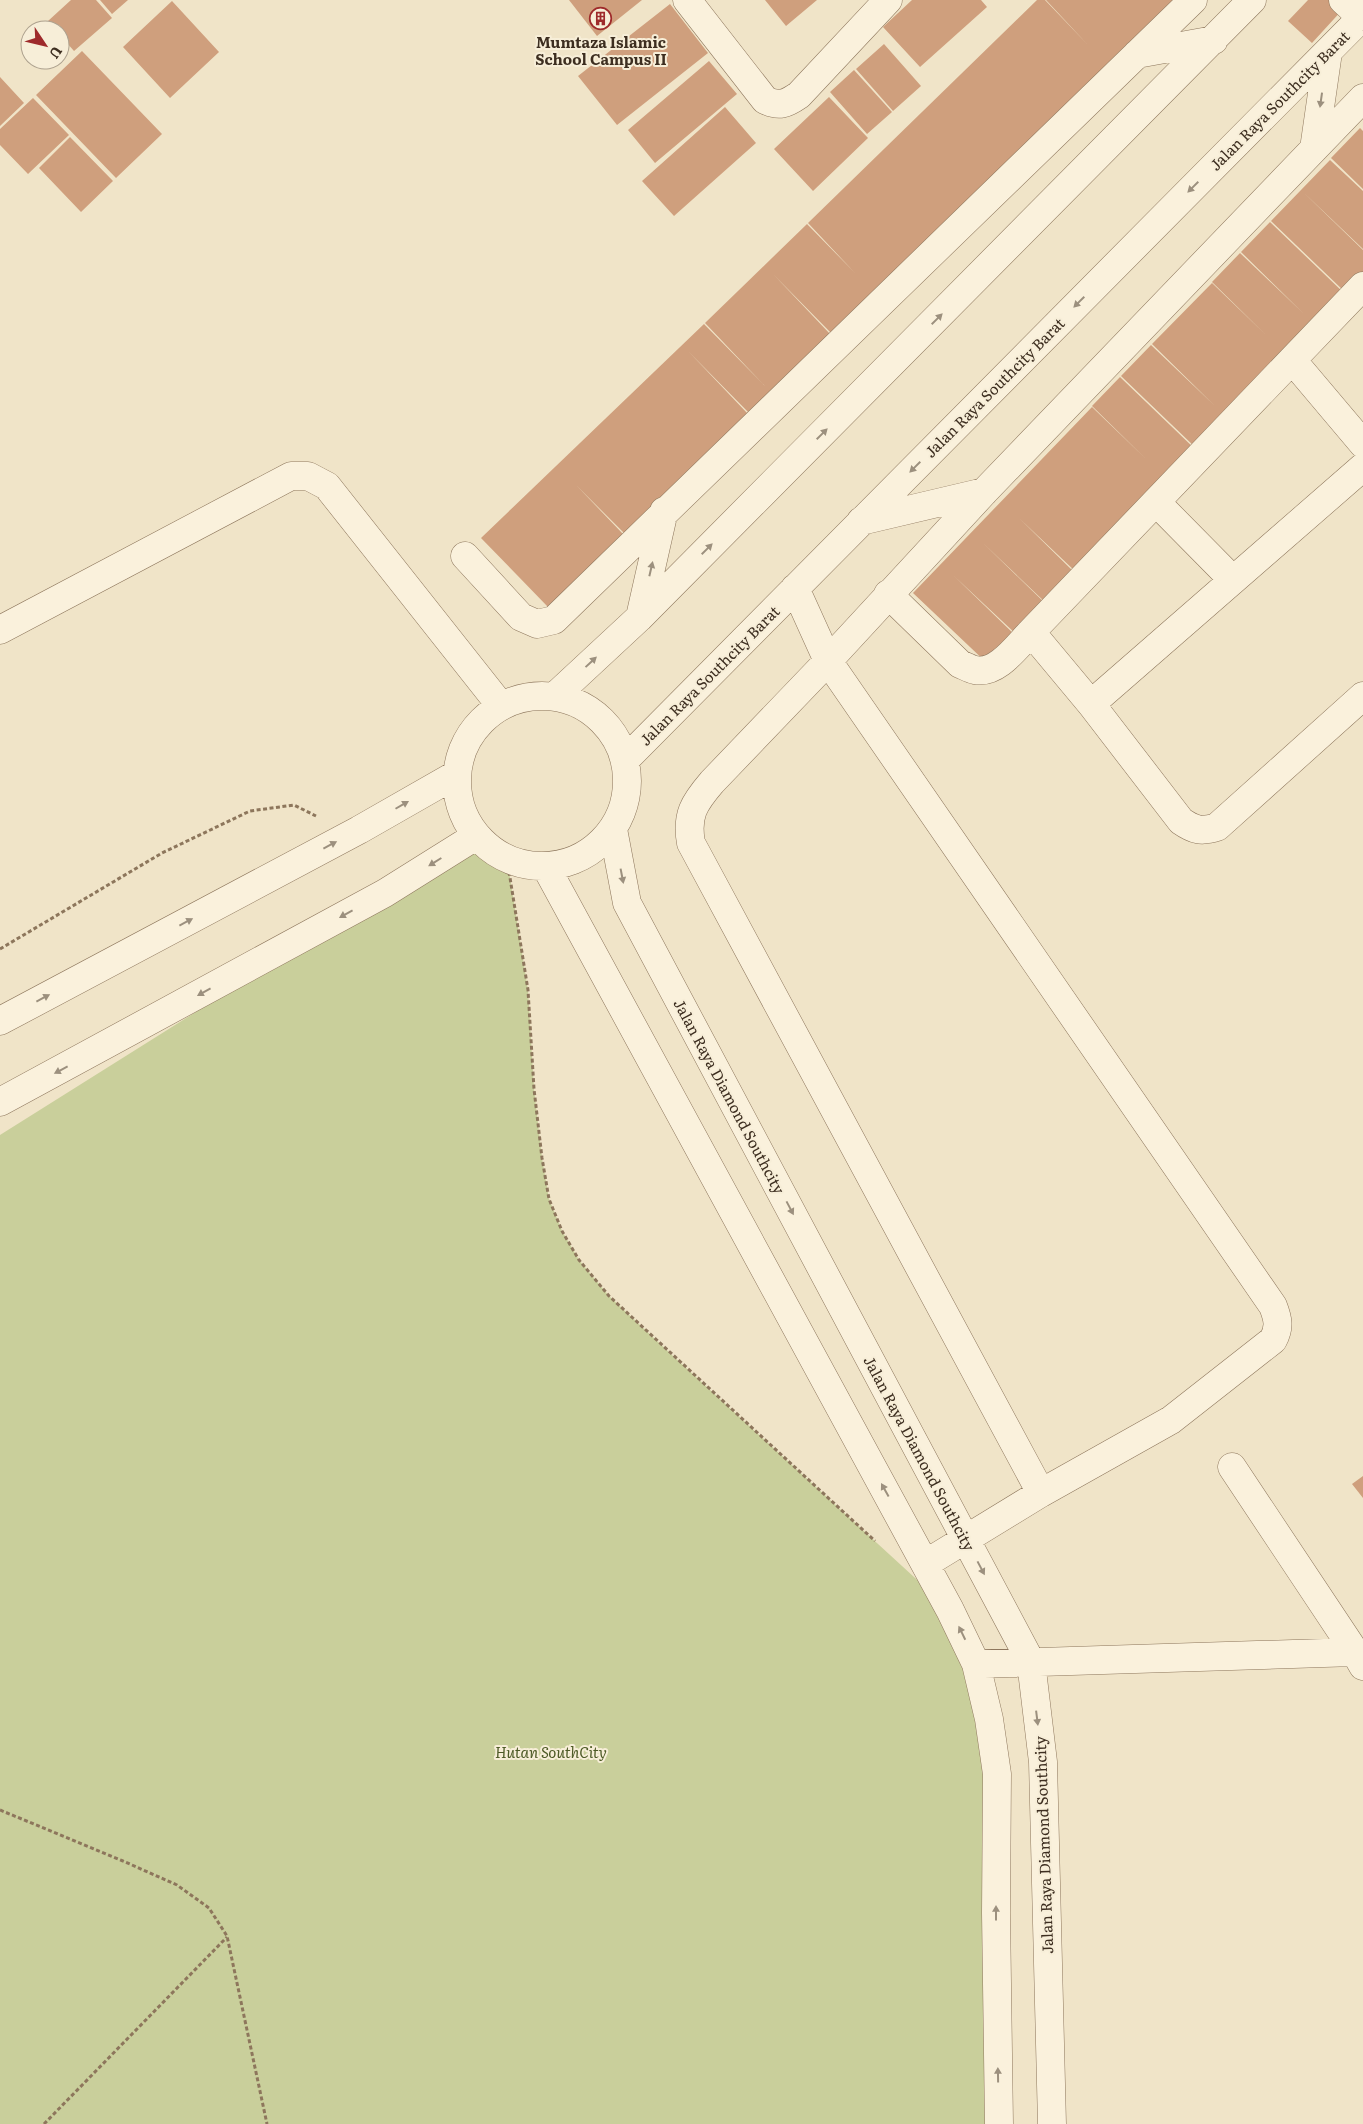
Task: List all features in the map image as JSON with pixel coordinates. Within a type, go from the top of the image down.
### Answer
[{"type":"street","points":[[687,0],[766,100],[776,105],[787,103],[799,95],[888,0]]},
{"type":"street","points":[[465,556],[521,617],[537,624],[554,620],[664,511],[1193,0]]},
{"type":"street","points":[[555,696],[640,617],[1252,0]]},
{"type":"street","name":"Jalan Raya Southcity Barat","points":[[625,760],[1328,52],[1356,11]]},
{"type":"street","points":[[1137,54],[1214,40]]},
{"type":"street","points":[[1314,149],[1328,52]]},
{"type":"street","points":[[1042,1493],[691,843],[688,828],[690,814],[697,799],[828,661],[888,594],[1363,98]]},
{"type":"street","points":[[888,594],[960,664],[974,670],[988,670],[1002,661],[1363,286]]},
{"type":"street","points":[[1292,361],[1363,444]]},
{"type":"street","points":[[1091,704],[1363,466]]},
{"type":"street","points":[[0,630],[291,476],[308,476],[327,486],[501,706]]},
{"type":"street","points":[[861,521],[984,492]]},
{"type":"street","points":[[1156,502],[1233,580]]},
{"type":"street","points":[[640,617],[664,511]]},
{"type":"street","points":[[795,588],[828,661],[1273,1306],[1278,1319],[1278,1330],[1273,1340],[1170,1420],[1042,1493],[925,1564]]},
{"type":"street","points":[[1031,632],[1091,704],[1181,821],[1193,829],[1204,831],[1217,828],[1363,696]]},
{"type":"street","points":[[527,696],[555,696],[587,707],[611,730],[625,760],[627,796],[613,828],[595,848],[572,861],[546,866],[507,859],[476,836],[460,807],[457,774],[463,747],[479,723],[501,706],[527,696]]},
{"type":"street","points":[[0,1021],[351,834],[457,774]]},
{"type":"street","name":"Jalan Raya Diamond Southcity","points":[[613,828],[628,902],[1031,1662],[1042,1762],[1052,2124]]},
{"type":"street","points":[[0,1102],[385,893],[476,836]]},
{"type":"street","points":[[546,866],[925,1564],[976,1664],[989,1719],[997,1774],[996,1913],[999,2124]]},
{"type":"street","points":[[1232,1467],[1359,1659]]},
{"type":"street","points":[[976,1664],[1359,1659]]},
{"type":"path","points":[[0,949],[162,853],[250,811],[294,806],[351,834]]},
{"type":"path","points":[[507,859],[528,990],[534,1089],[542,1158],[549,1199],[562,1231],[579,1260],[609,1296],[877,1543]]},
{"type":"path","points":[[0,1810],[177,1885],[209,1908],[227,1936],[267,2124]]},
{"type":"path","points":[[44,2124],[227,1936]]},
{"type":"green space","name":"Hutan SouthCity","points":[[476,836],[507,859],[528,990],[534,1089],[549,1199],[562,1231],[579,1260],[609,1296],[950,1610],[989,1719],[999,2124],[0,2124],[0,1135]]},
{"type":"building","points":[[71,0],[96,0],[112,18],[74,51],[70,46],[70,20],[49,20]]},
{"type":"building","points":[[100,0],[128,0],[112,14]]},
{"type":"building","name":"Mumtaza Islamic School Campus II","points":[[569,0],[642,0],[597,36]]},
{"type":"building","points":[[765,0],[817,0],[786,26]]},
{"type":"building","points":[[912,0],[981,0],[987,7],[920,67],[883,27]]},
{"type":"building","points":[[1037,0],[1045,0],[1088,45],[1046,0],[1175,0],[832,334],[773,274],[831,335],[749,413],[688,351],[748,414],[624,533],[576,485],[623,534],[548,607],[481,538],[704,324],[765,386],[705,323],[807,224],[855,273],[808,223]]},
{"type":"building","points":[[1308,0],[1335,0],[1344,8],[1312,43],[1288,21]]},
{"type":"building","points":[[172,1],[219,52],[170,98],[123,47]]},
{"type":"building","points":[[670,4],[708,53],[617,125],[578,76]]},
{"type":"building","points":[[884,44],[921,86],[893,111],[856,69]]},
{"type":"building","points":[[82,51],[162,134],[116,178],[36,95],[62,70],[70,70],[70,62]]},
{"type":"building","points":[[709,61],[737,94],[655,163],[628,130]]},
{"type":"building","points":[[854,70],[892,112],[867,134],[830,92]]},
{"type":"building","points":[[0,77],[24,103],[0,126]]},
{"type":"building","points":[[829,97],[868,138],[813,191],[774,149]]},
{"type":"building","points":[[33,98],[69,135],[28,174],[0,145],[0,129]]},
{"type":"building","points":[[725,107],[756,143],[674,216],[642,181]]},
{"type":"building","points":[[1360,128],[1363,131],[1363,189],[1331,158]]},
{"type":"building","points":[[70,137],[113,181],[81,212],[39,168]]},
{"type":"building","points":[[1330,160],[1363,191],[1363,249],[1301,190]]},
{"type":"building","points":[[1301,190],[1363,250],[1363,276],[1346,293],[1271,221]]},
{"type":"building","points":[[1270,222],[1345,294],[1197,449],[1121,376],[1151,345],[1215,406],[1152,344],[1212,283],[1266,335],[1212,282],[1240,253],[1304,314],[1241,252]]},
{"type":"building","points":[[1120,377],[1196,450],[1077,573],[1019,518],[1076,574],[1047,604],[983,543],[1047,605],[1017,635],[953,575],[1016,636],[989,665],[913,593],[1092,407],[1146,459],[1092,406]]},
{"type":"building","points":[[1363,1476],[1363,1498],[1352,1484]]},
{"type":"place","name":"Mumtaza Islamic School Campus II","points":[[601,18]]}]
